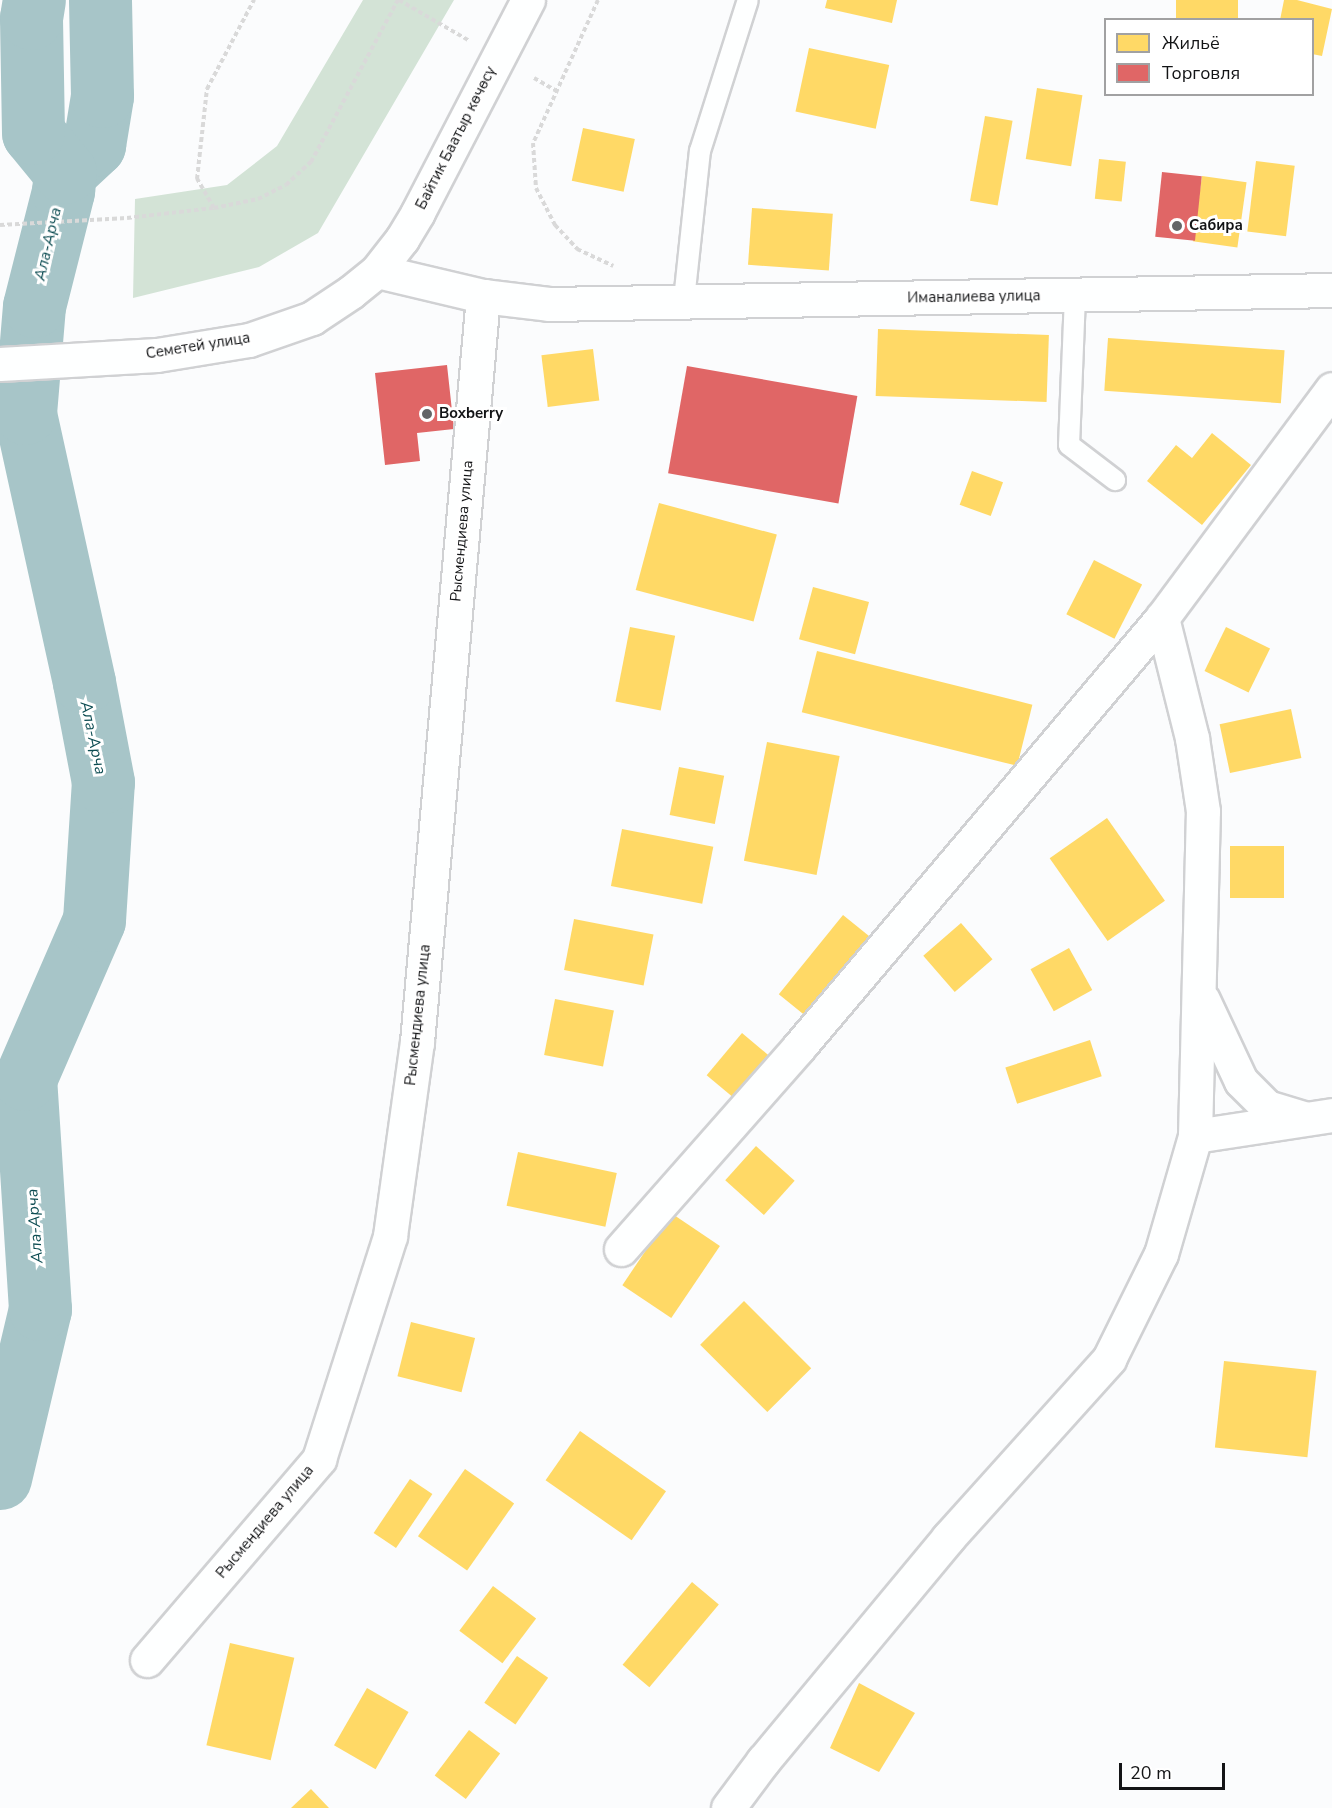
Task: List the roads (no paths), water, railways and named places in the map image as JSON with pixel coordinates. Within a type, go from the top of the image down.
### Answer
[{"type":"street","name":"Байтик Баатыр көчөсү","points":[[377,270],[402,239],[418,212],[528,0]]},
{"type":"street","name":"Иманалиева улица","points":[[377,270],[483,296],[549,304],[1332,290]]},
{"type":"street","name":"Семетей улица","points":[[0,364],[157,355],[249,340],[312,318],[351,292],[377,270]]},
{"type":"street","name":"Рысмендиева улица","points":[[147,1660],[319,1459],[390,1236],[417,1042],[483,296]]},
{"type":"street","points":[[621,1249],[799,1047],[1162,618],[1332,389]]},
{"type":"street","points":[[728,1808],[763,1761],[948,1538],[1109,1359],[1161,1254],[1195,1136],[1203,810],[1192,738],[1162,618]]},
{"type":"street","points":[[1200,993],[1240,1081],[1268,1107],[1317,1117]]},
{"type":"street","points":[[1195,1136],[1317,1117]]},
{"type":"lane","points":[[684,300],[700,150],[748,0]]},
{"type":"lane","points":[[1075,296],[1070,445],[1115,480]]},
{"type":"waterway","name":"Ала-Арча","points":[[0,1478],[40,1309],[25,1079],[94,920],[103,782],[84,682],[25,413],[34,306],[63,191],[65,172],[33,133],[31,18],[34,0]]},
{"type":"waterway","points":[[65,172],[94,145],[102,96],[100,0]]},
{"type":"place","name":"Сабира","points":[[1177,226]]},
{"type":"place","name":"Boxberry","points":[[427,414]]}]
